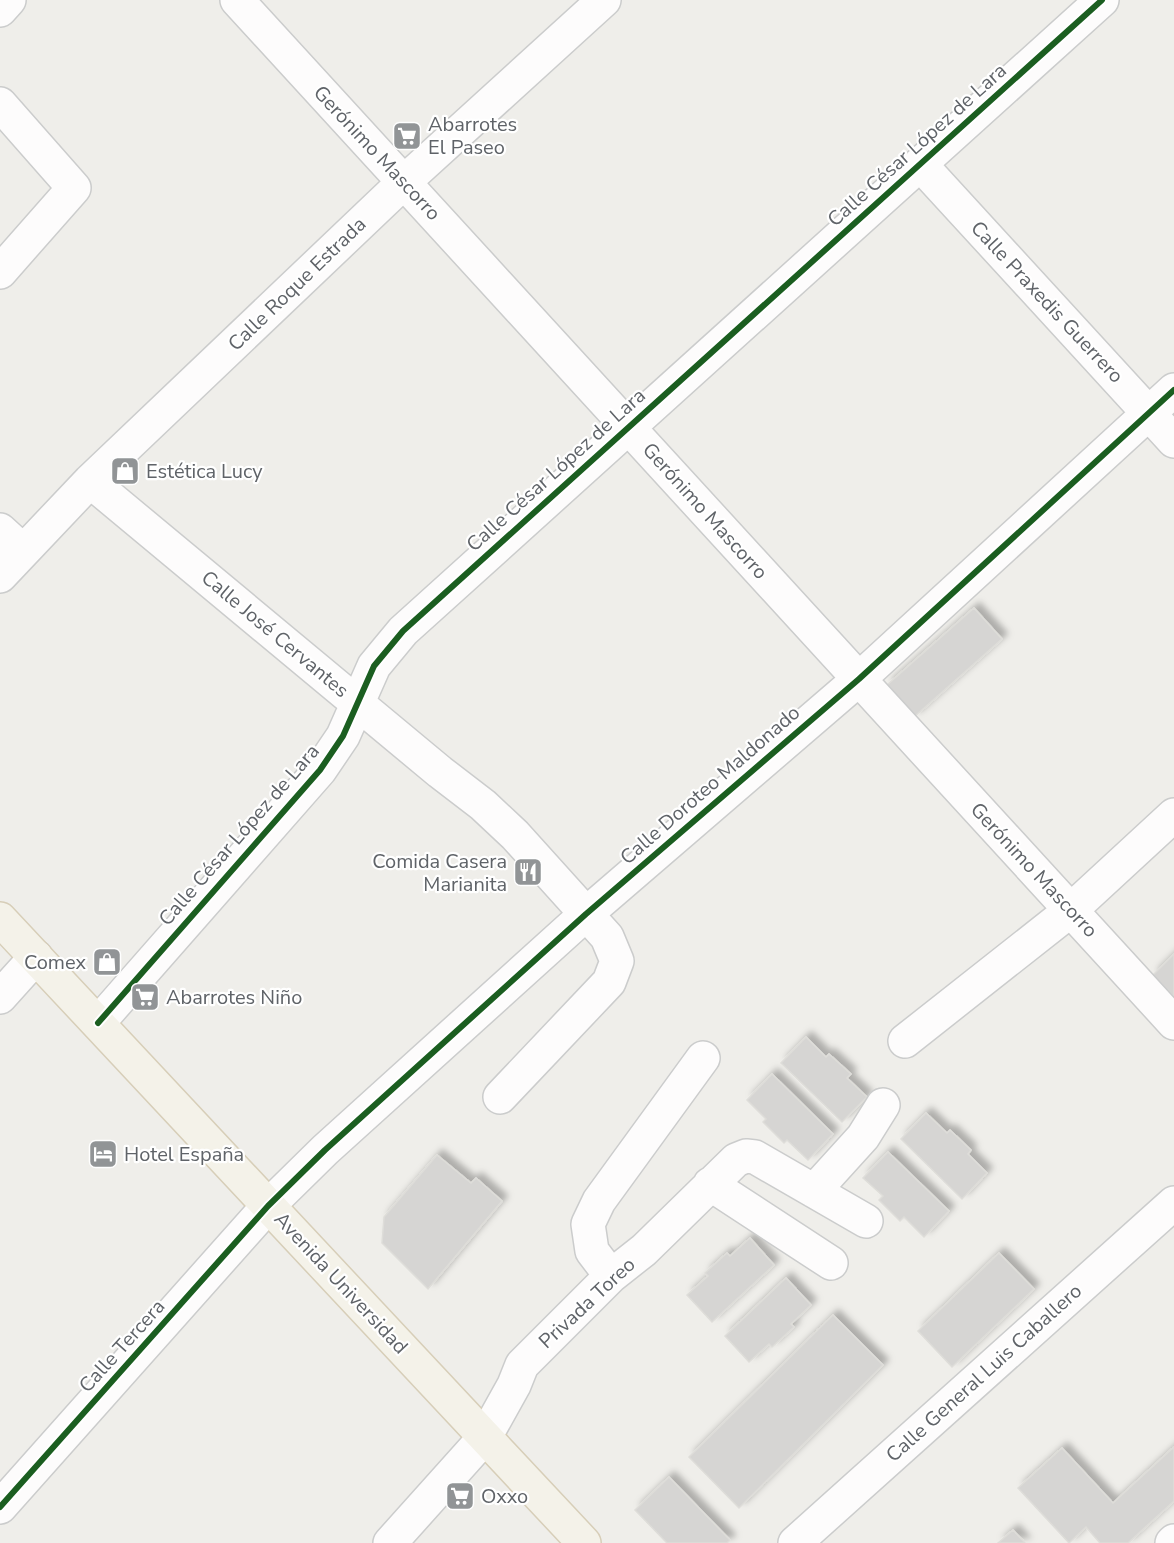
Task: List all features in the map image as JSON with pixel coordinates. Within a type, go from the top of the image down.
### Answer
[{"type":"main road","name":"Avenida Universidad","points":[[0,919],[584,1543]]},
{"type":"street","points":[[0,10],[9,0]]},
{"type":"street","name":"Calle Roque Estrada","points":[[0,576],[12,540],[90,481],[404,182],[604,0]]},
{"type":"street","name":"Calle César López de Lara","points":[[98,1023],[320,770],[343,736],[374,666],[402,631],[1102,0]]},
{"type":"street","name":"Gerónimo Mascorro","points":[[247,3],[404,182],[1174,1023]]},
{"type":"street","points":[[0,104],[74,188],[0,272]]},
{"type":"street","name":"Calle Praxedis Guerrero","points":[[920,164],[1174,441]]},
{"type":"street","name":"Calle Doroteo Maldonado","points":[[268,1206],[325,1150],[586,914],[859,679],[1174,390]]},
{"type":"street","name":"Calle José Cervantes","points":[[90,481],[440,772],[483,805],[515,835],[607,937],[617,962],[609,982],[500,1097]]},
{"type":"street","points":[[905,1041],[1071,910],[1174,815]]},
{"type":"street","points":[[0,997],[36,957]]},
{"type":"street","points":[[611,1276],[592,1251],[588,1224],[599,1201],[703,1058]]},
{"type":"street","points":[[814,1191],[863,1137],[883,1105]]},
{"type":"street","name":"Privada Toreo","points":[[390,1543],[484,1437],[514,1385],[522,1365],[611,1276],[644,1250],[736,1160],[746,1156],[754,1157],[866,1221]]},
{"type":"street","points":[[710,1184],[831,1263]]},
{"type":"street","name":"Calle General Luis Caballero","points":[[795,1543],[1174,1203]]},
{"type":"street","name":"Calle Tercera","points":[[0,1508],[268,1206]]},
{"type":"building","points":[[974,608],[1002,639],[914,717],[887,685]]},
{"type":"building","points":[[1174,954],[1174,997],[1153,975]]},
{"type":"building","points":[[806,1037],[826,1057],[829,1054],[851,1074],[847,1078],[867,1097],[842,1122],[781,1063]]},
{"type":"building","points":[[772,1074],[833,1134],[808,1160],[787,1140],[784,1143],[763,1122],[766,1119],[747,1100]]},
{"type":"building","points":[[926,1113],[947,1133],[950,1130],[971,1150],[968,1154],[987,1173],[962,1199],[901,1139]]},
{"type":"building","points":[[888,1152],[949,1211],[924,1237],[904,1217],[900,1221],[879,1200],[883,1196],[863,1178]]},
{"type":"building","points":[[437,1155],[471,1183],[476,1178],[502,1201],[428,1289],[382,1243],[384,1217]]},
{"type":"building","points":[[750,1238],[774,1265],[712,1322],[687,1295],[708,1276],[705,1273],[727,1253],[730,1256]]},
{"type":"building","points":[[999,1253],[1034,1289],[952,1367],[918,1331]]},
{"type":"building","points":[[786,1278],[811,1305],[791,1324],[794,1327],[772,1347],[769,1344],[749,1362],[725,1336]]},
{"type":"building","points":[[833,1315],[883,1365],[739,1508],[689,1457]]},
{"type":"building","points":[[1174,1447],[1174,1501],[1128,1543],[1100,1543],[1086,1527],[1069,1543],[1018,1488],[1062,1448],[1113,1503]]},
{"type":"building","points":[[669,1477],[730,1540],[727,1543],[667,1543],[635,1510]]},
{"type":"building","points":[[1013,1530],[1025,1543],[998,1543]]},
{"type":"cycle path","points":[[98,1023],[320,770],[343,736],[374,666],[403,631],[1102,0]]},
{"type":"cycle path","points":[[0,1507],[268,1206],[325,1150],[586,914],[859,679],[1174,390]]},
{"type":"place","name":"Abarrotes El Paseo","points":[[407,136]]},
{"type":"place","name":"Estética Lucy","points":[[125,471]]},
{"type":"place","name":"Comida Casera Marianita","points":[[528,872]]},
{"type":"place","name":"Comex","points":[[107,962]]},
{"type":"place","name":"Abarrotes Niño","points":[[145,997]]},
{"type":"place","name":"Hotel España","points":[[103,1154]]},
{"type":"place","name":"Oxxo","points":[[460,1496]]}]
